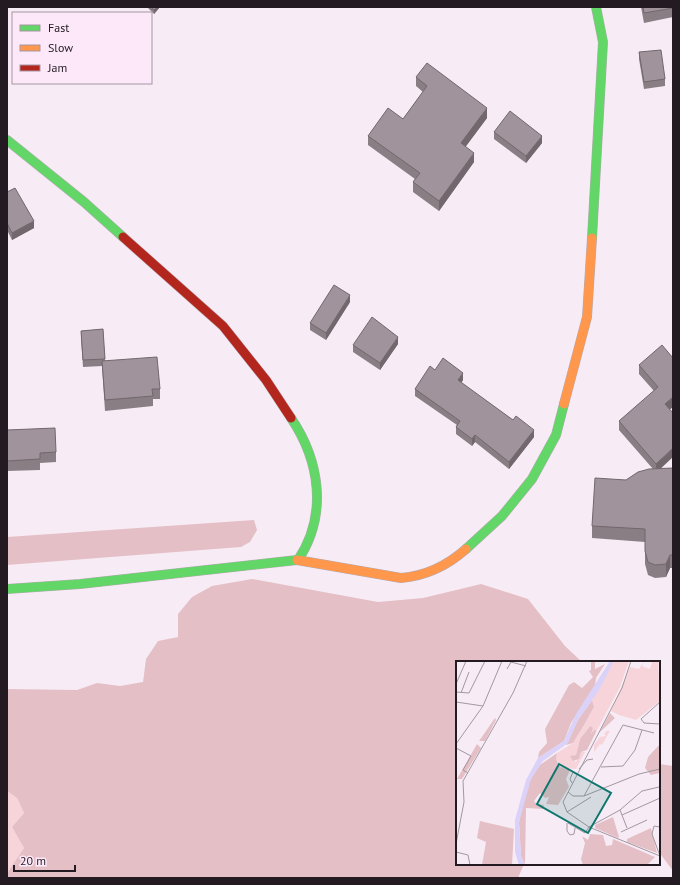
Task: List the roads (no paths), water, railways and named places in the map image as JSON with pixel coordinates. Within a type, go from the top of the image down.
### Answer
[{"type":"street","points":[[7,589],[80,584],[298,560],[401,578],[416,577],[438,568],[462,552],[502,516],[532,479],[556,435],[587,317],[603,42],[596,7]]},
{"type":"street","points":[[7,140],[84,202],[223,326],[266,380],[295,424],[313,464],[318,499],[314,525],[308,545],[298,560]]}]
